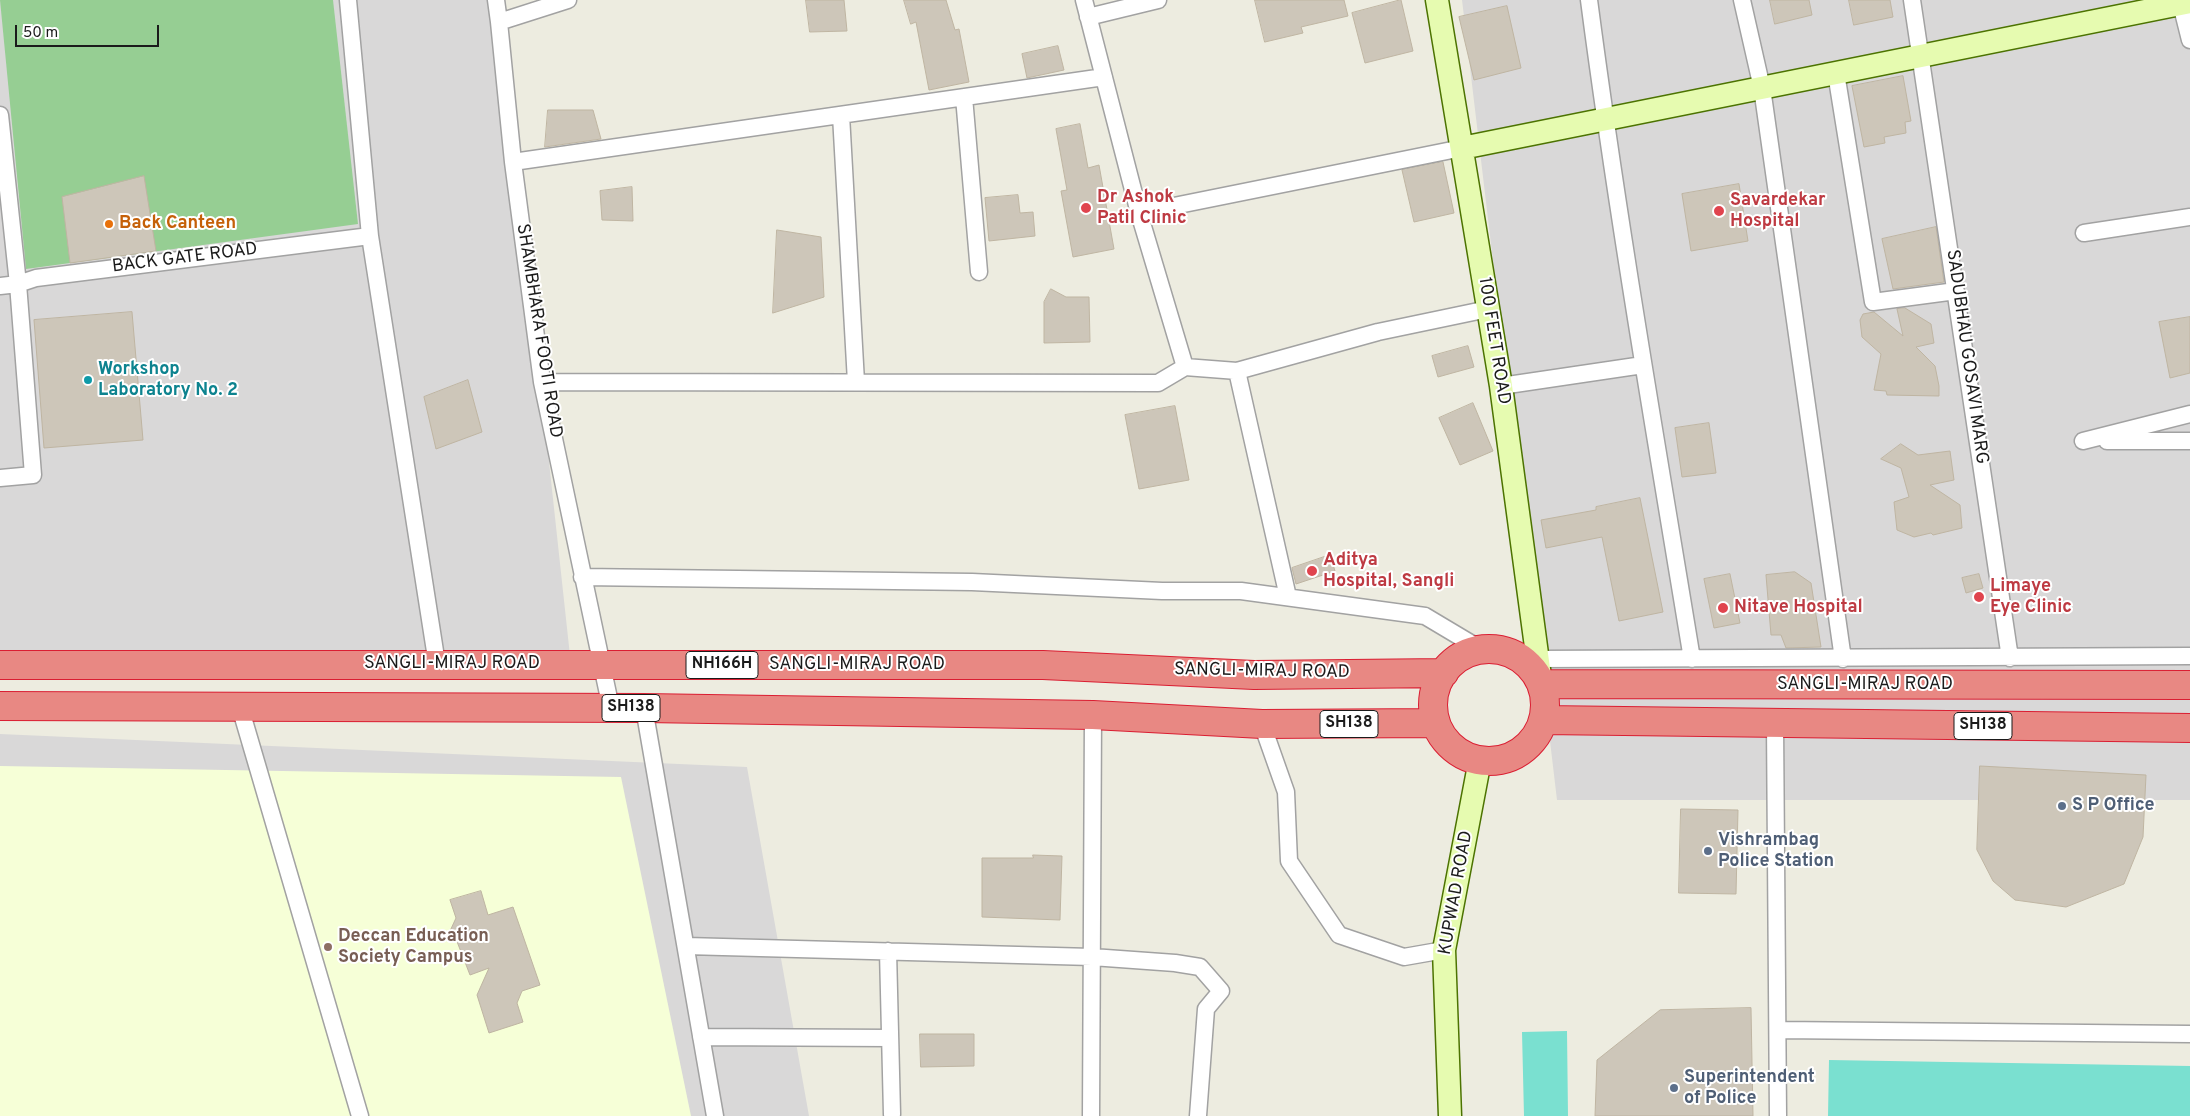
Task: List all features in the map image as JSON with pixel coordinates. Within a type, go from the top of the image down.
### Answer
[{"type":"highway","points":[[1482,650],[1500,651],[1517,657],[1531,669],[1539,672],[1545,702],[1543,720],[1535,737],[1522,751],[1504,759],[1480,760],[1468,758],[1452,748],[1440,734],[1433,716],[1433,698],[1438,680],[1449,666],[1464,655],[1482,650]]},
{"type":"highway","name":"SANGLI-MIRAJ ROAD","points":[[0,666],[437,664],[1043,665],[1254,675],[1444,673]]},
{"type":"highway","name":"SANGLI-MIRAJ ROAD","points":[[1539,672],[2190,685]]},
{"type":"highway","name":"SH138","points":[[0,706],[644,708],[1093,715],[1262,724],[1436,723]]},
{"type":"highway","points":[[1543,720],[1775,724]]},
{"type":"highway","name":"SH138","points":[[1775,724],[2190,728]]},
{"type":"main road","name":"100 FEET ROAD","points":[[1437,0],[1501,386],[1539,672]]},
{"type":"main road","points":[[1462,148],[2184,2]]},
{"type":"main road","name":"KUPWAD ROAD","points":[[1450,1116],[1444,950],[1480,760]]},
{"type":"street","points":[[348,0],[370,236],[437,664]]},
{"type":"street","name":"SHAMBHARA FOOTI ROAD","points":[[496,0],[513,162],[542,382],[611,708]]},
{"type":"street","points":[[499,22],[568,0]]},
{"type":"street","points":[[1084,0],[1139,213],[1184,367]]},
{"type":"street","points":[[1088,17],[1158,0]]},
{"type":"street","points":[[1589,0],[1605,120],[1643,365],[1692,659]]},
{"type":"street","points":[[1742,0],[1762,88],[1843,659]]},
{"type":"street","name":"SADUBHAU GOSAVI MARG","points":[[1912,0],[2010,658]]},
{"type":"street","points":[[2184,2],[2190,40]]},
{"type":"street","points":[[1836,73],[1873,302],[1956,291]]},
{"type":"street","points":[[513,162],[1104,76]]},
{"type":"street","points":[[964,97],[979,272]]},
{"type":"street","points":[[0,115],[18,284],[33,475],[0,478]]},
{"type":"street","points":[[841,115],[856,382]]},
{"type":"street","points":[[1139,213],[1462,148]]},
{"type":"street","points":[[2084,233],[2190,217]]},
{"type":"street","name":"BACK GATE ROAD","points":[[0,286],[18,284],[36,278],[370,236]]},
{"type":"street","points":[[542,382],[1158,383],[1184,367],[1237,371],[1378,332],[1488,309]]},
{"type":"street","points":[[1501,386],[1643,365]]},
{"type":"street","points":[[1237,371],[1288,597]]},
{"type":"street","points":[[2190,414],[2083,441],[2190,441]]},
{"type":"street","points":[[582,576],[972,582],[1162,591],[1241,591],[1425,616],[1482,650]]},
{"type":"street","points":[[1539,672],[1692,659],[2190,656]]},
{"type":"street","points":[[240,707],[360,1116]]},
{"type":"street","points":[[644,708],[715,1116]]},
{"type":"street","points":[[1091,1116],[1093,715]]},
{"type":"street","points":[[1262,724],[1286,792],[1289,861],[1339,935],[1404,957],[1444,950]]},
{"type":"street","points":[[1775,724],[1778,1116]]},
{"type":"street","points":[[686,946],[1092,957],[1175,963],[1200,967],[1221,991],[1206,1008],[1198,1116]]},
{"type":"street","points":[[888,951],[892,1114]]},
{"type":"street","points":[[1778,1030],[2190,1034]]},
{"type":"street","points":[[702,1037],[890,1038]]},
{"type":"shaded area","points":[[0,0],[499,0],[571,665],[0,665]]},
{"type":"shaded area","points":[[1462,0],[2190,0],[2190,800],[1557,800]]},
{"type":"shaded area","name":"Deccan Education Society Campus","points":[[0,734],[747,767],[809,1116],[0,1116]]},
{"type":"shaded area","name":"Deccan Education Society Campus","points":[[0,766],[621,777],[691,1116],[0,1116]]},
{"type":"shaded area","points":[[1567,1031],[1568,1116],[1524,1116],[1522,1032]]},
{"type":"shaded area","points":[[1829,1060],[2190,1066],[2190,1116],[1828,1116]]},
{"type":"green space","points":[[0,0],[333,0],[358,224],[26,269]]},
{"type":"building","points":[[806,0],[844,0],[847,31],[810,32]]},
{"type":"building","points":[[904,0],[946,0],[955,30],[959,29],[969,82],[929,90],[916,22],[911,24]]},
{"type":"building","points":[[1255,0],[1344,0],[1348,16],[1301,27],[1303,33],[1265,42]]},
{"type":"building","points":[[1401,0],[1413,51],[1365,63],[1352,13]]},
{"type":"building","points":[[1770,0],[1809,0],[1812,15],[1775,24]]},
{"type":"building","points":[[1849,0],[1890,0],[1893,17],[1854,25]]},
{"type":"building","points":[[1507,6],[1521,68],[1474,80],[1459,17]]},
{"type":"building","points":[[1058,46],[1064,70],[1027,78],[1022,54]]},
{"type":"building","points":[[1903,76],[1911,121],[1905,122],[1906,133],[1884,137],[1885,143],[1864,147],[1852,86]]},
{"type":"building","points":[[548,110],[593,110],[601,139],[545,147]]},
{"type":"building","points":[[1080,124],[1088,168],[1099,165],[1114,249],[1073,257],[1061,191],[1067,190],[1056,129]]},
{"type":"building","points":[[1443,162],[1454,213],[1414,222],[1402,170]]},
{"type":"building","name":"Back Canteen","points":[[144,176],[156,251],[70,263],[62,197]]},
{"type":"building","points":[[1739,184],[1748,241],[1691,251],[1682,194]]},
{"type":"building","points":[[632,187],[633,221],[602,220],[600,191]]},
{"type":"building","points":[[1018,195],[1020,213],[1033,212],[1035,236],[989,241],[985,198]]},
{"type":"building","points":[[1936,227],[1944,282],[1893,289],[1882,239]]},
{"type":"building","points":[[777,230],[821,237],[824,297],[773,313]]},
{"type":"building","points":[[1051,289],[1066,297],[1089,297],[1090,342],[1044,343],[1044,302]]},
{"type":"building","points":[[1905,308],[1931,324],[1934,343],[1916,347],[1935,366],[1939,396],[1887,395],[1886,391],[1874,390],[1881,354],[1862,337],[1860,320],[1863,314],[1874,312],[1903,336],[1897,309]]},
{"type":"building","name":"Workshop Laboratory No. 2","points":[[132,312],[143,440],[44,448],[34,320]]},
{"type":"building","points":[[2190,317],[2190,373],[2170,378],[2159,322]]},
{"type":"building","points":[[1468,346],[1474,367],[1438,377],[1432,356]]},
{"type":"building","points":[[468,380],[482,432],[436,449],[424,397]]},
{"type":"building","points":[[1473,403],[1493,451],[1460,465],[1439,418]]},
{"type":"building","points":[[1175,406],[1189,480],[1139,489],[1125,415]]},
{"type":"building","points":[[1709,423],[1716,473],[1682,477],[1675,428]]},
{"type":"building","points":[[1901,444],[1918,455],[1950,451],[1954,480],[1930,485],[1960,505],[1962,528],[1933,535],[1931,533],[1914,537],[1897,530],[1894,502],[1909,497],[1901,468],[1881,459]]},
{"type":"building","points":[[1640,498],[1663,612],[1619,621],[1602,537],[1546,548],[1541,520],[1596,510],[1596,507]]},
{"type":"building","points":[[1330,555],[1335,571],[1296,584],[1292,568]]},
{"type":"building","points":[[1795,572],[1811,583],[1821,647],[1786,648],[1781,635],[1771,635],[1766,575]]},
{"type":"building","points":[[1730,574],[1740,623],[1714,628],[1704,579]]},
{"type":"building","points":[[1979,574],[1983,588],[1966,593],[1962,578]]},
{"type":"building","name":"S P Office","points":[[1980,766],[2146,775],[2143,837],[2124,884],[2066,907],[2015,900],[1993,881],[1977,850]]},
{"type":"building","name":"Vishrambag Police Station","points":[[1681,809],[1738,810],[1736,894],[1679,893]]},
{"type":"building","points":[[1033,855],[1062,856],[1060,920],[982,917],[982,858],[1033,858]]},
{"type":"building","points":[[481,891],[488,915],[513,907],[540,985],[522,991],[517,1003],[523,1022],[489,1033],[477,995],[489,968],[470,975],[456,939],[453,938],[450,931],[456,918],[450,900]]},
{"type":"building","name":"Superintendent of Police","points":[[1751,1008],[1753,1116],[1595,1116],[1597,1060],[1660,1010]]},
{"type":"building","points":[[920,1034],[974,1034],[974,1066],[921,1067]]},
{"type":"place","name":"Dr Ashok Patil Clinic","points":[[1086,208]]},
{"type":"place","name":"Savardekar Hospital","points":[[1719,211]]},
{"type":"place","name":"Back Canteen","points":[[109,224]]},
{"type":"place","name":"Workshop Laboratory No. 2","points":[[88,380]]},
{"type":"place","name":"Aditya Hospital, Sangli","points":[[1312,571]]},
{"type":"place","name":"Limaye Eye Clinic","points":[[1979,597]]},
{"type":"place","name":"Nitave Hospital","points":[[1723,608]]},
{"type":"place","name":"S P Office","points":[[2062,806]]},
{"type":"place","name":"Vishrambag Police Station","points":[[1708,851]]},
{"type":"place","name":"Deccan Education Society Campus","points":[[328,947]]},
{"type":"place","name":"Superintendent of Police","points":[[1674,1088]]}]
